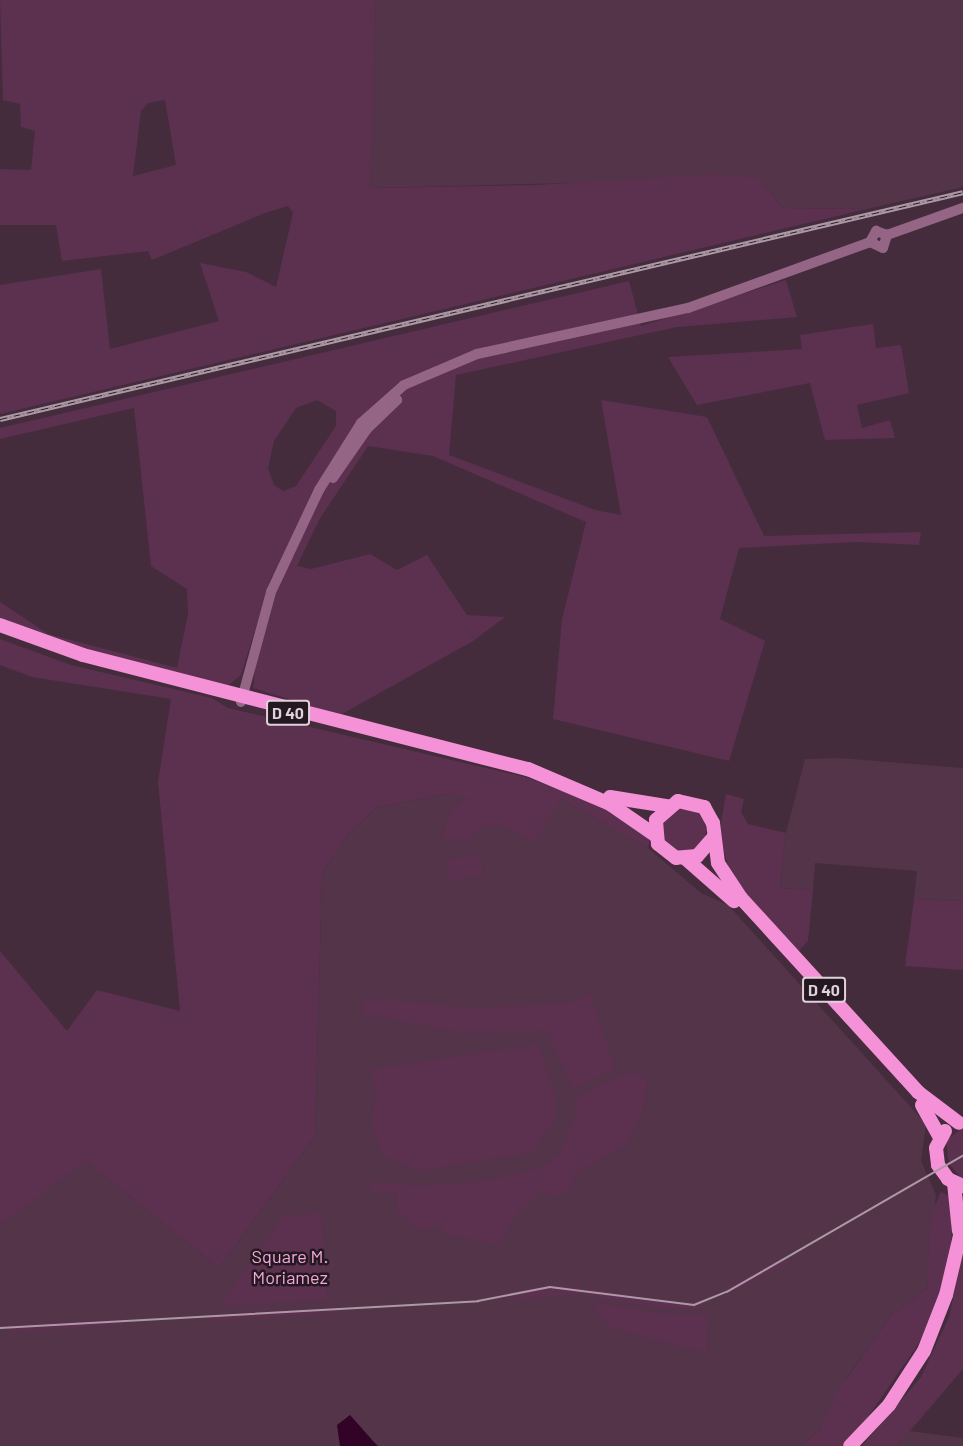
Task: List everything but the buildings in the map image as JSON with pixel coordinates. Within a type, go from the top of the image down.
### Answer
[{"type":"main road","name":"D 40","points":[[0,625],[66,650],[242,699]]},
{"type":"main road","name":"D 40","points":[[0,634],[81,663],[397,734],[627,802],[667,806]]},
{"type":"main road","name":"D 40","points":[[562,781],[616,807],[655,835]]},
{"type":"main road","points":[[684,800],[701,806],[712,820],[712,839],[702,853],[686,859],[666,853],[655,835],[657,817],[667,806],[684,800]]},
{"type":"main road","name":"D 40","points":[[712,839],[718,863],[741,898],[918,1092],[961,1123]]},
{"type":"main road","name":"D 40","points":[[686,859],[749,915],[914,1096],[940,1138]]},
{"type":"main road","points":[[959,1239],[958,1185],[938,1165],[940,1138],[961,1123]]},
{"type":"main road","points":[[850,1446],[889,1405],[924,1352],[944,1303],[963,1223]]},
{"type":"street","points":[[242,699],[271,592],[335,460],[365,418],[414,378],[443,366],[677,311],[870,242],[883,248],[887,235],[963,208]]},
{"type":"shaded area","points":[[376,0],[963,0],[963,187],[867,209],[783,208],[759,178],[369,188]]},
{"type":"shaded area","points":[[839,758],[963,768],[963,901],[914,899],[917,871],[815,863],[813,890],[780,888],[786,833],[805,759]]},
{"type":"shaded area","points":[[454,793],[561,799],[648,848],[701,893],[728,905],[926,1124],[921,1161],[936,1195],[927,1289],[891,1315],[848,1376],[821,1429],[801,1446],[0,1446],[0,1225],[85,1160],[219,1268],[315,1136],[322,874],[349,834],[377,807]]},
{"type":"shaded area","points":[[350,1415],[378,1446],[340,1446],[337,1425]]},
{"type":"shaded area","points":[[910,1431],[963,1438],[963,1446],[897,1446]]},
{"type":"green space","points":[[0,0],[376,0],[370,188],[535,185],[713,174],[759,178],[783,208],[867,209],[0,414],[0,285],[101,269],[110,349],[219,321],[200,263],[246,272],[276,287],[293,213],[288,206],[265,213],[152,260],[148,251],[62,261],[56,225],[0,225],[0,169],[31,170],[35,131],[21,127],[20,104],[3,100]],"holes":[[[165,100],[176,165],[133,176],[141,111],[148,103]]]},
{"type":"green space","points":[[786,280],[797,317],[677,327],[456,375],[449,455],[595,510],[621,515],[601,400],[707,417],[764,536],[921,532],[919,545],[857,542],[739,548],[720,619],[765,641],[729,761],[553,719],[562,619],[586,522],[433,456],[368,446],[319,520],[297,566],[311,569],[370,554],[397,570],[427,555],[467,615],[505,617],[473,641],[340,715],[253,688],[256,657],[280,581],[272,576],[241,675],[226,687],[44,639],[0,618],[0,602],[48,634],[177,668],[188,614],[187,589],[151,566],[134,408],[0,439],[0,428],[629,281],[641,326]],"holes":[[[317,400],[336,411],[336,426],[296,486],[283,491],[274,485],[268,468],[274,441],[296,408]]]},
{"type":"green space","points":[[873,324],[876,348],[901,345],[909,393],[857,405],[862,428],[890,420],[895,438],[825,440],[810,383],[697,405],[668,357],[802,349],[800,335]]},
{"type":"green space","points":[[0,639],[71,665],[212,698],[228,708],[525,777],[607,807],[650,839],[648,848],[561,799],[548,821],[532,817],[547,822],[536,841],[499,825],[483,826],[468,842],[447,840],[443,833],[451,810],[464,798],[477,801],[454,793],[377,807],[349,834],[322,874],[315,1136],[219,1268],[86,1161],[0,1225],[0,951],[67,1031],[97,990],[180,1011],[158,782],[171,699],[32,677],[0,665]]},
{"type":"green space","points":[[726,794],[744,799],[741,812],[748,824],[786,833],[780,888],[813,890],[808,941],[797,953],[731,876],[719,834]]},
{"type":"green space","points":[[684,808],[693,809],[700,814],[705,821],[705,839],[700,846],[693,851],[684,852],[675,851],[668,846],[663,839],[662,830],[663,821],[668,814],[675,809]]},
{"type":"green space","points":[[479,853],[484,873],[450,882],[445,861]]},
{"type":"green space","points":[[914,899],[963,901],[963,970],[905,966]]},
{"type":"green space","points":[[590,992],[615,1069],[573,1089],[547,1031],[465,1033],[362,1014],[366,998],[472,1008],[570,1003]]},
{"type":"green space","points":[[539,1044],[555,1094],[555,1119],[533,1152],[419,1171],[385,1157],[371,1125],[376,1094],[371,1069]]},
{"type":"green space","points":[[624,1073],[641,1074],[647,1081],[643,1110],[627,1144],[571,1176],[575,1185],[549,1199],[544,1190],[539,1192],[523,1212],[519,1210],[499,1246],[444,1233],[442,1226],[421,1230],[398,1213],[396,1192],[371,1192],[371,1182],[422,1186],[484,1181],[541,1168],[561,1151],[575,1117],[575,1098]]},
{"type":"green space","points":[[963,1128],[963,1180],[949,1164],[946,1140]]},
{"type":"green space","points":[[941,1192],[953,1198],[950,1263],[937,1310],[917,1346],[856,1434],[841,1446],[801,1446],[821,1429],[831,1401],[891,1315],[927,1289],[931,1215]]},
{"type":"green space","name":"Square M. Moriamez","points":[[321,1212],[328,1299],[219,1307],[283,1216]]},
{"type":"green space","points":[[963,1251],[963,1369],[897,1446],[862,1446],[921,1377],[949,1317]]},
{"type":"green space","points":[[785,1257],[788,1263],[728,1294],[724,1288]]},
{"type":"green space","points":[[546,1285],[583,1287],[581,1294],[515,1300],[515,1292]]},
{"type":"green space","points":[[588,1288],[667,1302],[700,1302],[704,1308],[661,1309],[587,1296]]},
{"type":"green space","points":[[592,1302],[664,1314],[708,1314],[707,1353],[609,1328]]},
{"type":"green space","points":[[338,1307],[338,1313],[212,1321],[211,1314]]},
{"type":"green space","points":[[125,1319],[125,1325],[8,1332],[7,1325]]},
{"type":"tram line","points":[[0,1328],[478,1301],[550,1287],[694,1305],[727,1292],[963,1156]]},
{"type":"railway","points":[[0,419],[963,192]]}]
